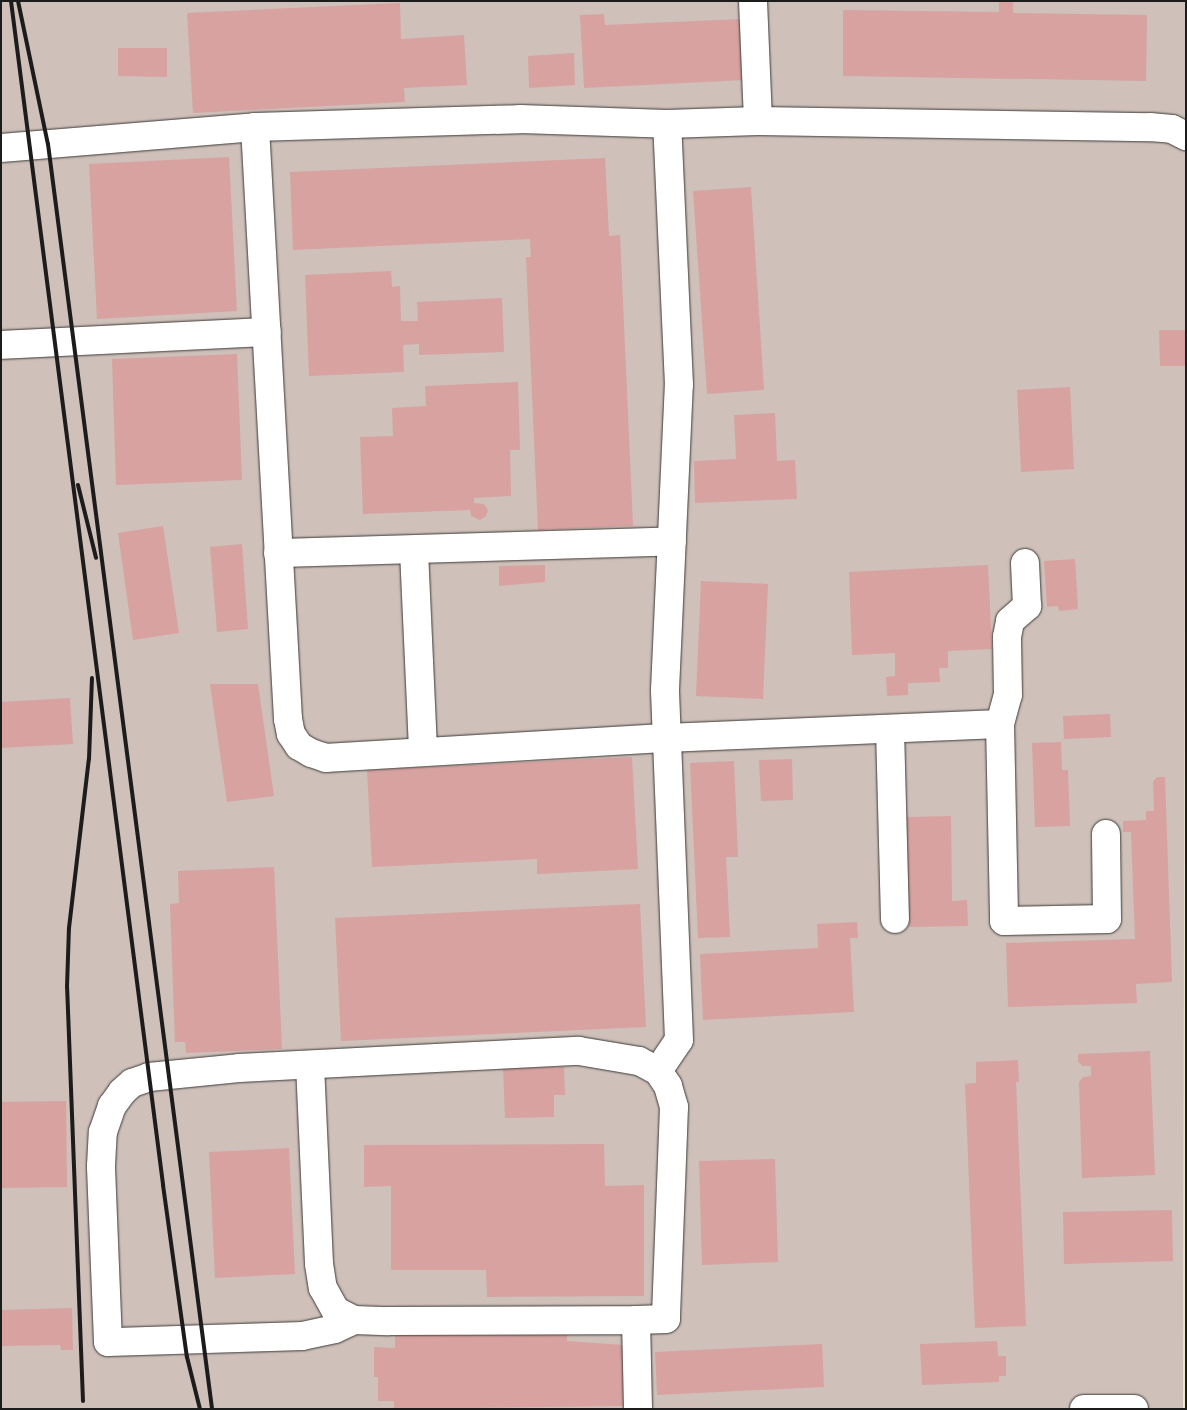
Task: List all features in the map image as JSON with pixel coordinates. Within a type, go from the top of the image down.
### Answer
[{"type":"street","points":[[753,1],[758,121]]},
{"type":"street","points":[[1,148],[255,127],[520,119],[667,124],[758,121],[1150,127],[1172,129],[1186,136]]},
{"type":"street","points":[[658,1071],[679,1040],[665,690],[679,385],[667,124]]},
{"type":"street","points":[[255,127],[288,718],[295,740],[311,753],[326,758],[666,738],[1000,724]]},
{"type":"street","points":[[1,345],[267,332]]},
{"type":"street","points":[[278,553],[414,551],[672,541]]},
{"type":"street","points":[[414,551],[423,752]]},
{"type":"street","points":[[1025,563],[1027,606],[1010,621],[1007,637],[1008,695],[1000,724],[1004,920],[1107,919],[1106,834]]},
{"type":"street","points":[[890,729],[895,919]]},
{"type":"street","points":[[310,1064],[319,1264],[329,1302],[336,1312],[354,1320],[666,1319],[674,1107],[668,1086],[658,1071],[639,1062],[579,1051],[310,1064],[149,1077],[132,1083],[117,1099],[103,1132],[101,1166],[108,1342],[303,1336],[335,1329],[354,1320]]},
{"type":"street","points":[[636,1320],[638,1409]]},
{"type":"street","points":[[1084,1409],[1134,1409]]},
{"type":"shaded area","points":[[1,1],[1186,1],[1183,1409],[1,1409]]},
{"type":"building","points":[[999,1],[1013,1],[1013,13],[1147,15],[1146,81],[843,76],[843,10],[999,12]]},
{"type":"building","points":[[400,3],[401,39],[464,35],[467,85],[404,88],[405,102],[193,113],[187,13]]},
{"type":"building","points":[[604,14],[605,25],[741,19],[744,80],[584,88],[580,15]]},
{"type":"building","points":[[118,48],[167,48],[167,77],[118,76]]},
{"type":"building","points":[[574,53],[575,85],[529,88],[528,56]]},
{"type":"building","points":[[229,157],[237,311],[97,319],[89,164]]},
{"type":"building","points":[[605,158],[609,236],[620,235],[633,526],[538,530],[526,257],[531,257],[530,239],[293,250],[290,172]]},
{"type":"building","points":[[751,187],[764,390],[707,394],[693,191]]},
{"type":"building","points":[[391,271],[392,287],[400,286],[401,321],[418,321],[417,302],[502,298],[504,352],[419,355],[419,344],[403,345],[404,372],[309,376],[305,275]]},
{"type":"building","points":[[1159,330],[1186,330],[1186,366],[1160,366]]},
{"type":"building","points":[[237,354],[242,480],[116,485],[112,359]]},
{"type":"building","points":[[518,382],[520,450],[510,450],[511,496],[474,498],[474,503],[484,504],[488,510],[486,516],[480,520],[471,516],[470,510],[363,514],[360,437],[393,436],[392,408],[426,406],[425,386]]},
{"type":"building","points":[[1070,387],[1074,469],[1021,472],[1017,390]]},
{"type":"building","points":[[775,413],[777,461],[795,460],[797,499],[695,503],[694,461],[736,459],[734,415]]},
{"type":"building","points":[[163,526],[179,633],[133,640],[118,533]]},
{"type":"building","points":[[242,544],[248,629],[217,632],[210,547]]},
{"type":"building","points":[[1075,559],[1078,609],[1059,611],[1058,606],[1047,607],[1044,561]]},
{"type":"building","points":[[545,565],[545,582],[499,586],[499,566]]},
{"type":"building","points":[[988,565],[992,649],[948,651],[948,668],[939,668],[940,682],[908,683],[908,695],[887,696],[886,677],[895,676],[895,653],[852,655],[849,572]]},
{"type":"building","points":[[701,581],[768,584],[763,699],[696,696]]},
{"type":"building","points":[[210,684],[258,684],[274,796],[227,802]]},
{"type":"building","points":[[70,698],[73,744],[1,748],[1,702]]},
{"type":"building","points":[[1110,714],[1111,737],[1064,739],[1063,716]]},
{"type":"building","points":[[1061,742],[1062,770],[1068,770],[1070,826],[1035,827],[1032,743]]},
{"type":"building","points":[[632,757],[638,869],[537,874],[537,859],[372,867],[367,770]]},
{"type":"building","points":[[792,759],[793,800],[761,801],[759,760]]},
{"type":"building","points":[[734,761],[738,857],[726,857],[730,937],[698,938],[690,763]]},
{"type":"building","points":[[1157,777],[1165,777],[1172,982],[1136,984],[1137,1003],[1008,1007],[1006,943],[1135,939],[1131,832],[1123,832],[1123,821],[1146,820],[1146,811],[1154,811],[1153,782]]},
{"type":"building","points":[[951,816],[952,901],[967,900],[968,926],[909,927],[907,817]]},
{"type":"building","points":[[274,867],[282,1049],[186,1053],[185,1042],[175,1042],[170,904],[179,903],[178,871]]},
{"type":"building","points":[[640,904],[646,1027],[341,1041],[335,918]]},
{"type":"building","points":[[857,922],[858,938],[850,938],[854,1012],[703,1020],[700,954],[818,948],[817,924]]},
{"type":"building","points":[[1150,1051],[1155,1175],[1082,1178],[1079,1082],[1083,1077],[1091,1076],[1091,1066],[1083,1066],[1078,1062],[1078,1054]]},
{"type":"building","points":[[1018,1060],[1019,1082],[1016,1082],[1026,1326],[975,1328],[965,1084],[976,1083],[976,1062]]},
{"type":"building","points":[[564,1067],[565,1095],[554,1095],[554,1117],[505,1118],[503,1068]]},
{"type":"building","points":[[66,1101],[67,1187],[1,1188],[1,1102]]},
{"type":"building","points":[[604,1144],[605,1186],[644,1185],[644,1296],[487,1297],[486,1270],[391,1270],[391,1186],[364,1187],[364,1145]]},
{"type":"building","points":[[289,1148],[295,1274],[215,1278],[209,1152]]},
{"type":"building","points":[[775,1159],[778,1262],[702,1265],[699,1161]]},
{"type":"building","points":[[1172,1210],[1173,1261],[1064,1264],[1063,1212]]},
{"type":"building","points":[[72,1308],[73,1350],[61,1350],[60,1345],[1,1346],[1,1310]]},
{"type":"building","points":[[395,1328],[567,1333],[567,1341],[623,1345],[623,1406],[394,1409],[394,1401],[378,1401],[378,1377],[374,1377],[374,1347],[395,1348]]},
{"type":"building","points":[[997,1341],[998,1356],[1006,1356],[1006,1376],[999,1376],[999,1382],[922,1385],[920,1344]]},
{"type":"building","points":[[822,1344],[824,1387],[657,1395],[655,1352]]},
{"type":"railway","points":[[11,1],[163,1185],[187,1357],[200,1409]]},
{"type":"railway","points":[[18,1],[48,144],[212,1409]]},
{"type":"railway","points":[[78,485],[96,558]]},
{"type":"railway","points":[[83,1401],[67,987],[69,928],[89,759],[92,678]]}]
